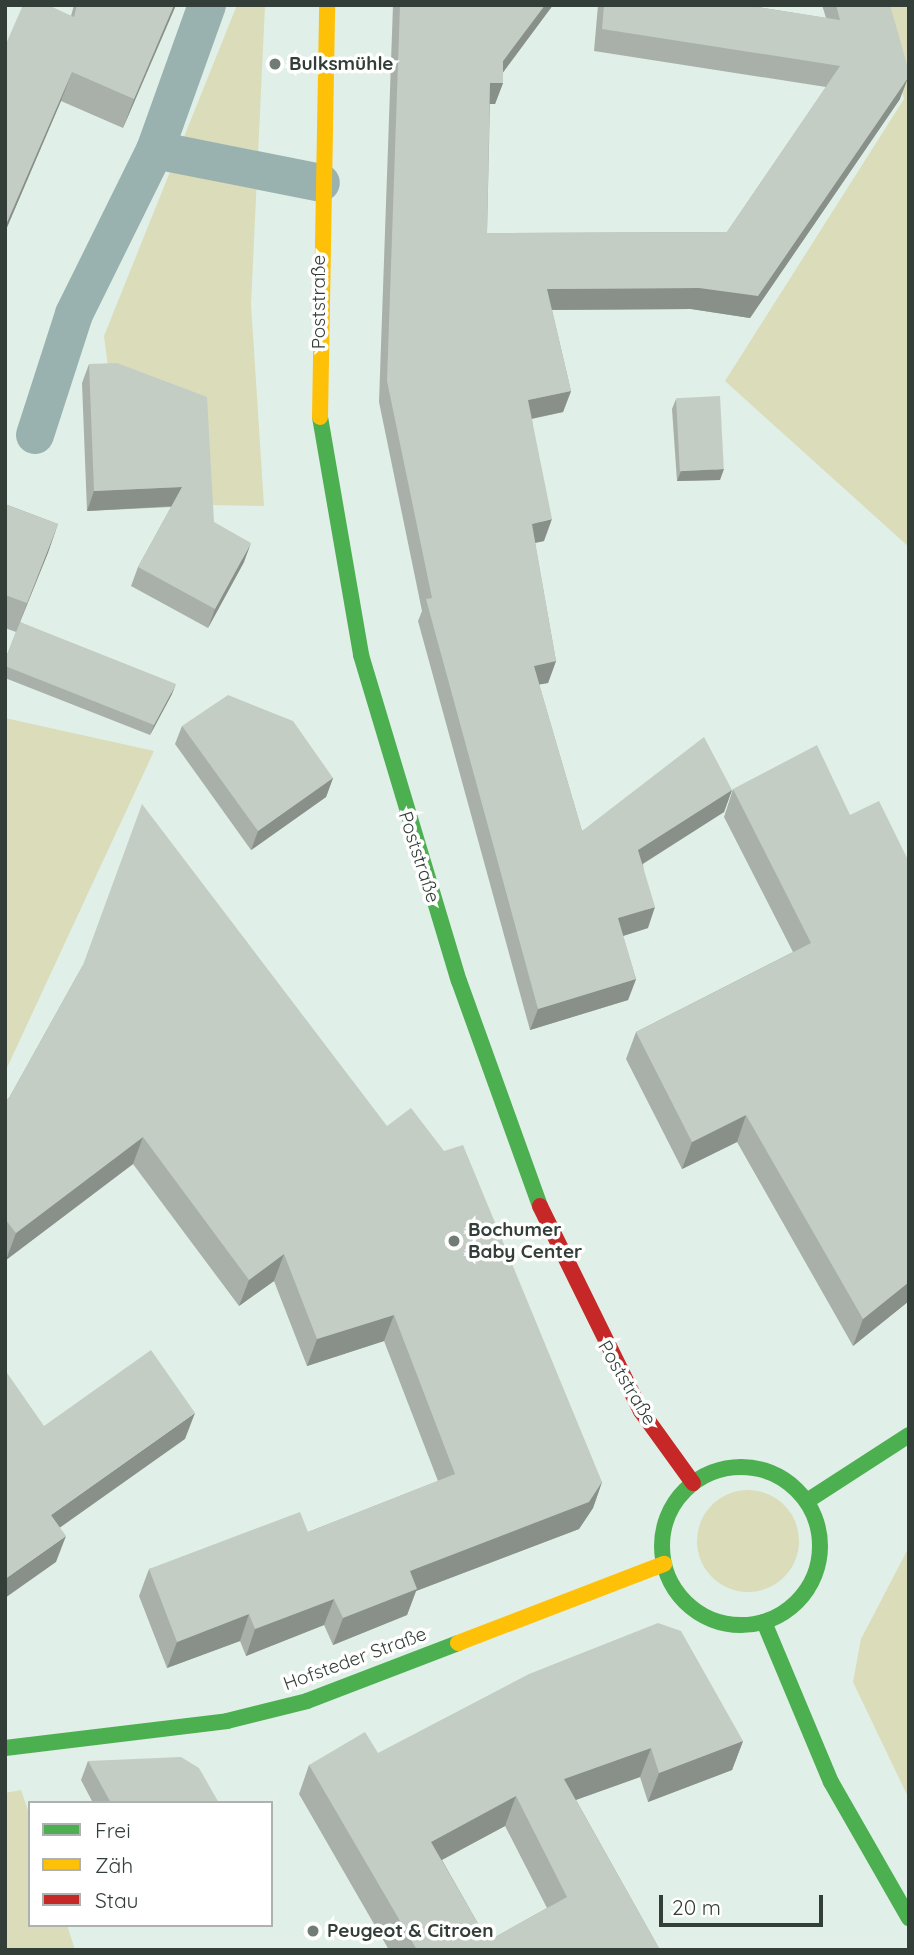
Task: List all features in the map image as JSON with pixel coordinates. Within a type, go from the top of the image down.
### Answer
[{"type":"street","points":[[35,435],[74,314],[155,150],[207,5]]},
{"type":"street","name":"Poststraße","points":[[327,5],[321,183],[320,416],[340,560],[390,768],[550,1234],[641,1411],[693,1483]]},
{"type":"street","points":[[155,150],[321,183]]},
{"type":"street","points":[[807,1502],[909,1435]]},
{"type":"street","points":[[756,1468],[777,1475],[807,1502],[819,1531],[813,1579],[784,1613],[764,1622],[738,1625],[691,1607],[664,1564],[666,1519],[693,1483],[723,1469],[756,1468]]},
{"type":"street","name":"Hofsteder Straße","points":[[5,1748],[227,1721],[307,1702],[664,1564]]},
{"type":"street","points":[[764,1622],[831,1782],[909,1918]]},
{"type":"green space","points":[[237,5],[265,5],[251,304],[264,506],[205,505],[110,382],[104,336]]},
{"type":"green space","points":[[878,5],[909,5],[909,547],[725,381],[904,99]]},
{"type":"green space","points":[[5,718],[154,751],[5,1072]]},
{"type":"green space","points":[[748,1490],[767,1494],[784,1505],[795,1522],[799,1541],[795,1560],[784,1577],[767,1588],[748,1592],[729,1588],[712,1577],[701,1560],[697,1541],[701,1522],[712,1505],[729,1494]]},
{"type":"green space","points":[[909,1547],[909,1799],[853,1682],[861,1639]]},
{"type":"green space","points":[[21,1790],[28,1810],[28,1927],[68,1927],[75,1950],[5,1950],[5,1793]]},
{"type":"building","points":[[23,5],[48,5],[74,17],[77,5],[174,5],[134,99],[72,72],[5,227],[5,46]]},
{"type":"building","points":[[400,5],[545,5],[503,61],[503,83],[490,83],[487,233],[727,232],[840,66],[602,29],[604,5],[745,5],[840,20],[836,5],[890,5],[908,68],[908,78],[758,296],[699,288],[547,289],[571,391],[528,400],[552,519],[532,524],[556,661],[534,666],[582,831],[704,737],[732,790],[638,850],[655,907],[618,918],[636,979],[538,1009],[426,599],[432,598],[387,381]]},
{"type":"building","points":[[117,363],[207,397],[214,522],[251,543],[215,609],[138,567],[182,487],[94,491],[89,364]]},
{"type":"building","points":[[720,396],[724,469],[680,471],[676,398]]},
{"type":"building","points":[[5,504],[58,524],[27,603],[5,595]]},
{"type":"building","points":[[20,622],[176,684],[154,725],[5,666]]},
{"type":"building","points":[[228,695],[293,721],[333,778],[258,831],[182,726]]},
{"type":"building","points":[[817,745],[850,815],[879,801],[909,862],[909,1282],[863,1319],[746,1115],[692,1142],[636,1032],[811,943],[733,789]]},
{"type":"building","points":[[142,804],[387,1126],[411,1108],[444,1151],[463,1145],[602,1482],[589,1502],[410,1571],[417,1589],[343,1618],[334,1599],[255,1629],[249,1614],[177,1642],[149,1569],[300,1512],[308,1532],[455,1474],[394,1315],[317,1339],[284,1254],[249,1280],[143,1137],[16,1233],[5,1219],[5,1101],[83,965]]},
{"type":"building","points":[[151,1350],[195,1413],[51,1515],[66,1536],[5,1579],[5,1370],[44,1426]]},
{"type":"building","points":[[658,1623],[681,1631],[743,1741],[659,1773],[651,1748],[564,1779],[660,1950],[417,1950],[309,1765],[365,1732],[378,1753],[529,1674]],"holes":[[[516,1796],[567,1897],[488,1941],[431,1842]]]},
{"type":"building","points":[[181,1757],[199,1768],[218,1801],[110,1801],[88,1761]]},
{"type":"traffic: fast","points":[[320,417],[361,655],[459,981],[540,1206]]},
{"type":"traffic: fast","points":[[807,1501],[909,1435]]},
{"type":"traffic: fast","points":[[741,1467],[771,1473],[797,1490],[814,1516],[820,1546],[814,1576],[797,1602],[771,1619],[741,1625],[711,1619],[685,1602],[668,1576],[662,1546],[668,1516],[685,1490],[711,1473],[741,1467]]},
{"type":"traffic: fast","points":[[764,1622],[831,1782],[909,1918]]},
{"type":"traffic: fast","points":[[5,1748],[227,1721],[307,1701],[458,1643]]},
{"type":"traffic: slow","points":[[320,417],[327,5]]},
{"type":"traffic: slow","points":[[458,1643],[664,1564]]},
{"type":"traffic: jam","points":[[540,1206],[641,1411],[693,1483]]},
{"type":"place","name":"Bulksmühle","points":[[275,64]]},
{"type":"place","name":"Bochumer Baby Center","points":[[454,1241]]},
{"type":"place","name":"Peugeot & Citroen","points":[[313,1931]]}]
